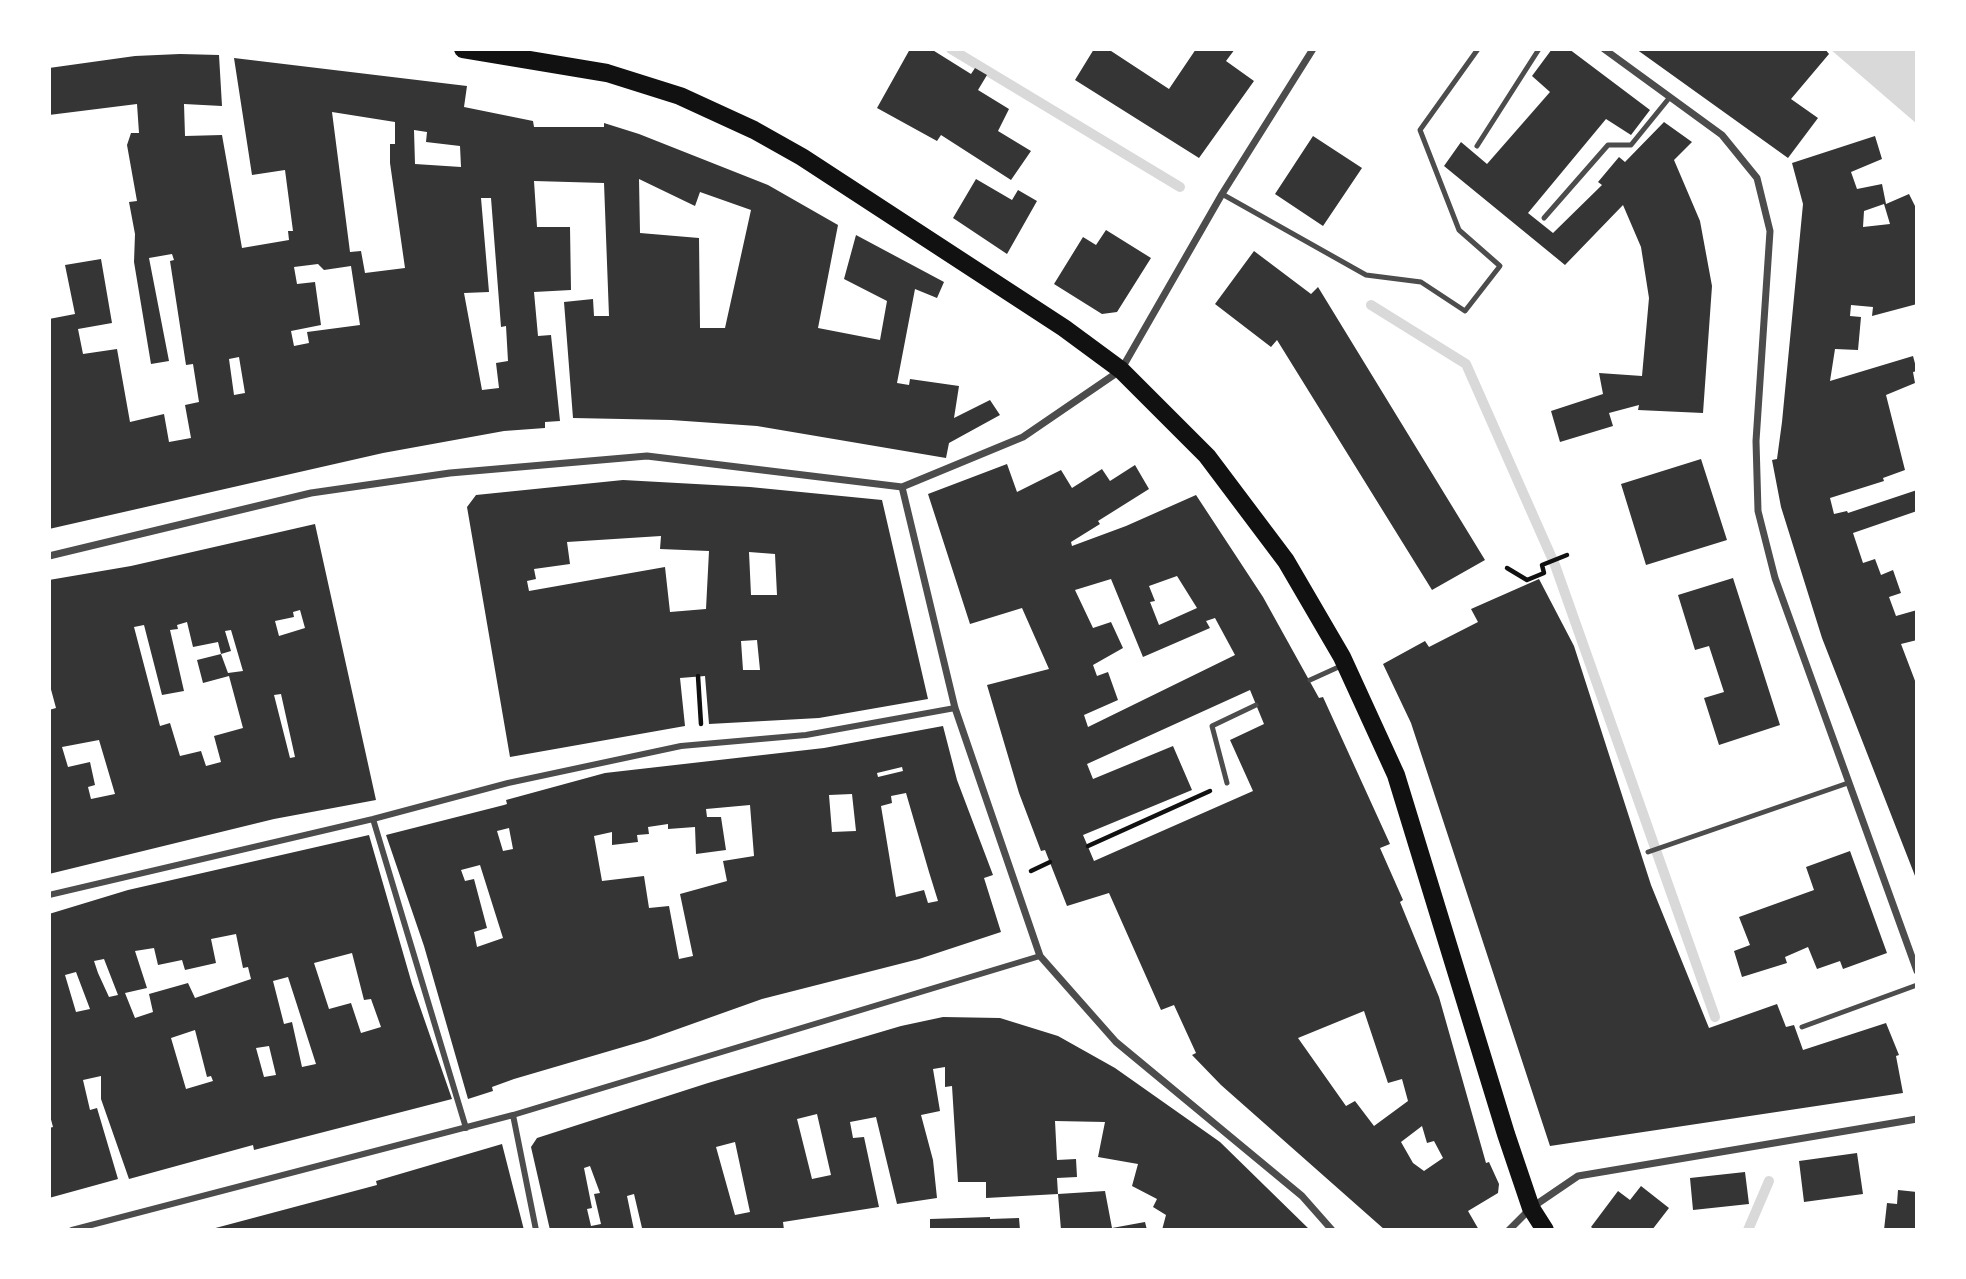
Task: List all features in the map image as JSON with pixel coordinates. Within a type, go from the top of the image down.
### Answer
[{"type":"main road","points":[[463,49],[607,73],[680,96],[754,130],[802,157],[957,257],[1121,370],[1206,456],[1245,503],[1286,561],[1346,664],[1396,775],[1531,1208],[1545,1230]]},
{"type":"street","points":[[49,556],[311,493],[450,472],[620,458],[647,456],[902,486],[1023,437],[1121,370],[1222,194],[1313,49]]},
{"type":"street","points":[[1604,49],[1722,135],[1757,178],[1770,231],[1756,441],[1758,510],[1775,578],[1917,971]]},
{"type":"street","points":[[902,486],[955,708],[1040,956],[1116,1042],[1302,1196],[1332,1230]]},
{"type":"street","points":[[49,895],[373,819],[508,783],[702,744],[806,735],[955,708]]},
{"type":"street","points":[[373,819],[466,1128]]},
{"type":"street","points":[[72,1230],[513,1115],[1040,956]]},
{"type":"street","points":[[513,1115],[536,1230]]},
{"type":"street","points":[[1509,1230],[1531,1208],[1578,1176],[1917,1119]]},
{"type":"lane","points":[[1222,194],[1366,275],[1421,282],[1465,311],[1500,266],[1459,230],[1420,130],[1478,49]]},
{"type":"lane","points":[[1477,146],[1539,49]]},
{"type":"lane","points":[[1544,218],[1608,145],[1631,145],[1670,97]]},
{"type":"lane","points":[[1310,680],[1346,664]]},
{"type":"lane","points":[[1227,783],[1212,726],[1256,705]]},
{"type":"lane","points":[[1648,852],[1848,783]]},
{"type":"lane","points":[[1802,1027],[1917,985]]},
{"type":"path","points":[[1507,568],[1527,580],[1544,573],[1542,565],[1567,555]]},
{"type":"path","points":[[698,676],[702,744]]},
{"type":"path","points":[[700,716],[708,716]]},
{"type":"path","points":[[1088,846],[1227,783]]},
{"type":"shaded area","points":[[1830,49],[1917,49],[1917,124]]},
{"type":"building","points":[[910,49],[931,49],[971,74],[975,68],[987,75],[978,90],[1009,109],[998,131],[1031,151],[1011,180],[941,135],[937,141],[877,108]]},
{"type":"building","points":[[1094,49],[1108,49],[1169,89],[1196,49],[1235,49],[1226,61],[1254,81],[1199,158],[1075,80]]},
{"type":"building","points":[[1552,49],[1569,49],[1650,110],[1631,135],[1606,119],[1528,213],[1553,233],[1602,185],[1598,182],[1619,157],[1625,162],[1664,122],[1692,142],[1674,160],[1700,221],[1712,286],[1703,413],[1638,410],[1639,405],[1609,413],[1613,426],[1560,442],[1551,411],[1603,394],[1599,373],[1642,376],[1649,298],[1641,247],[1623,205],[1565,265],[1444,166],[1461,142],[1487,164],[1550,92],[1532,76]]},
{"type":"building","points":[[1636,49],[1825,49],[1829,54],[1791,99],[1818,118],[1788,158]]},
{"type":"building","points":[[219,55],[222,106],[184,104],[185,136],[222,135],[242,248],[289,240],[288,231],[293,231],[285,170],[252,175],[234,58],[467,86],[464,107],[533,121],[534,127],[604,127],[604,123],[639,134],[768,185],[838,225],[818,328],[880,340],[887,301],[844,279],[856,235],[944,282],[937,298],[915,289],[897,383],[909,385],[910,379],[959,386],[954,418],[990,400],[1000,415],[949,443],[946,458],[757,426],[671,420],[573,418],[564,302],[593,299],[594,316],[609,316],[604,183],[534,181],[537,227],[570,227],[571,290],[534,292],[538,336],[551,335],[560,421],[545,422],[545,428],[504,431],[383,453],[49,529],[49,319],[75,314],[65,265],[101,259],[112,323],[78,329],[83,354],[117,349],[130,422],[164,414],[169,442],[191,438],[185,405],[199,402],[193,364],[186,365],[170,261],[174,260],[172,254],[149,258],[169,361],[151,364],[134,262],[135,234],[129,202],[137,201],[127,145],[131,133],[139,133],[137,104],[49,115],[49,68],[135,56]],"holes":[[[332,112],[395,122],[395,144],[390,144],[390,163],[405,268],[365,273],[361,251],[350,252]],[[414,130],[427,132],[426,142],[460,146],[461,167],[415,164]],[[639,179],[695,206],[700,192],[751,210],[725,328],[700,328],[699,238],[640,233]],[[481,198],[491,198],[501,327],[506,326],[508,361],[496,363],[499,388],[482,390],[464,293],[489,292]],[[318,264],[324,270],[351,266],[360,325],[307,332],[309,343],[294,346],[291,331],[321,325],[315,282],[297,284],[294,267]],[[239,357],[245,393],[234,395],[229,359]]]},
{"type":"building","points":[[1313,136],[1362,168],[1323,226],[1275,194]]},
{"type":"building","points":[[1875,136],[1882,159],[1851,172],[1857,189],[1882,184],[1886,204],[1909,194],[1917,210],[1917,304],[1872,316],[1873,307],[1851,305],[1850,316],[1861,317],[1858,350],[1835,349],[1830,381],[1913,356],[1917,371],[1913,372],[1915,383],[1886,395],[1905,470],[1883,478],[1884,481],[1830,498],[1834,514],[1848,513],[1917,490],[1917,511],[1853,533],[1863,563],[1875,559],[1881,575],[1893,570],[1901,593],[1889,597],[1896,616],[1917,610],[1917,640],[1901,644],[1917,686],[1917,881],[1822,638],[1781,507],[1772,460],[1777,459],[1782,422],[1803,204],[1792,163]],"holes":[[[1884,204],[1890,224],[1863,227],[1864,211]]]},
{"type":"building","points":[[976,179],[1012,200],[1018,190],[1037,201],[1007,254],[953,218]]},
{"type":"building","points":[[1106,230],[1151,258],[1117,312],[1102,314],[1054,284],[1083,237],[1096,245]]},
{"type":"building","points":[[1254,251],[1311,294],[1318,287],[1485,560],[1432,590],[1277,340],[1271,347],[1215,304]]},
{"type":"building","points":[[1701,459],[1727,540],[1646,565],[1621,484]]},
{"type":"building","points":[[1007,464],[1017,492],[1061,470],[1072,488],[1102,469],[1110,481],[1135,465],[1149,489],[1098,521],[1100,524],[1071,542],[1072,546],[1196,495],[1263,597],[1319,698],[1323,697],[1390,844],[1380,848],[1403,900],[1400,902],[1439,997],[1486,1163],[1489,1162],[1499,1184],[1498,1193],[1468,1211],[1479,1230],[1385,1230],[1221,1085],[1192,1055],[1196,1053],[1174,1005],[1161,1010],[1109,893],[1067,906],[1045,850],[1041,851],[1019,793],[987,685],[1049,669],[1022,608],[970,624],[928,494]],"holes":[[[1177,576],[1197,608],[1159,625],[1150,602],[1155,601],[1149,586]],[[1111,579],[1143,657],[1210,628],[1206,621],[1215,618],[1235,655],[1088,727],[1084,715],[1118,700],[1108,672],[1097,676],[1093,665],[1123,648],[1111,622],[1093,628],[1075,590]],[[1250,690],[1264,724],[1230,740],[1253,791],[1094,861],[1083,835],[1192,790],[1173,746],[1093,779],[1087,764]],[[1364,1011],[1388,1083],[1402,1079],[1408,1101],[1374,1126],[1355,1101],[1346,1106],[1298,1038]],[[1422,1126],[1427,1143],[1434,1141],[1443,1158],[1424,1171],[1413,1163],[1401,1142]]]},
{"type":"building","points":[[623,480],[750,487],[882,500],[928,699],[819,718],[709,724],[705,676],[680,678],[685,726],[510,757],[467,507],[476,495]],"holes":[[[661,536],[660,549],[709,551],[706,609],[670,612],[665,567],[529,591],[527,581],[536,579],[534,569],[570,564],[567,542]],[[749,552],[775,554],[777,595],[751,595]],[[757,640],[760,670],[743,670],[741,641]]]},
{"type":"building","points":[[315,524],[376,800],[274,819],[49,874],[49,710],[56,708],[49,682],[49,580],[131,566]],"holes":[[[300,610],[305,628],[279,636],[275,621],[294,617],[293,612]],[[187,622],[193,647],[218,642],[221,654],[197,660],[203,683],[229,676],[243,728],[214,736],[221,762],[206,766],[201,751],[180,756],[170,723],[160,726],[134,627],[144,625],[162,695],[184,691],[170,630],[178,629],[177,625]],[[231,630],[243,671],[228,673],[221,654],[231,651],[225,631]],[[281,694],[295,757],[290,758],[274,695]],[[99,740],[115,794],[91,799],[88,787],[95,785],[90,762],[68,767],[62,747]]]},
{"type":"building","points":[[1733,578],[1780,725],[1719,745],[1704,698],[1724,692],[1709,646],[1695,650],[1678,595]]},
{"type":"building","points":[[1539,579],[1574,646],[1651,885],[1709,1028],[1777,1004],[1786,1027],[1794,1025],[1803,1050],[1886,1023],[1899,1055],[1896,1056],[1903,1093],[1550,1146],[1411,723],[1383,664],[1425,641],[1429,647],[1478,622],[1471,609]]},
{"type":"building","points":[[943,726],[957,780],[993,875],[984,878],[1001,932],[919,959],[762,999],[647,1040],[514,1079],[492,1087],[493,1091],[468,1099],[424,946],[386,835],[504,805],[507,804],[506,800],[605,773],[824,748]],"holes":[[[902,767],[903,771],[878,777],[877,773]],[[906,793],[938,901],[928,903],[924,890],[896,897],[881,806],[892,803],[891,796]],[[852,794],[856,831],[832,832],[829,795]],[[750,805],[754,856],[723,861],[727,881],[680,894],[693,956],[679,959],[669,906],[649,908],[644,876],[602,881],[594,836],[612,832],[612,845],[638,842],[637,835],[649,834],[648,827],[668,824],[668,829],[695,827],[696,854],[726,850],[721,817],[707,817],[706,809]],[[509,828],[513,849],[503,851],[497,831]],[[480,865],[503,938],[477,947],[474,932],[487,928],[474,879],[465,881],[461,870]]]},
{"type":"building","points":[[369,835],[412,984],[452,1099],[254,1150],[253,1145],[129,1179],[101,1099],[101,1076],[83,1080],[90,1110],[97,1108],[118,1179],[49,1198],[49,1128],[53,1127],[49,1112],[49,914],[128,890]],"holes":[[[236,934],[243,968],[248,967],[251,979],[195,998],[188,983],[149,994],[153,1012],[135,1018],[125,993],[147,988],[135,951],[154,948],[158,965],[182,960],[185,970],[216,963],[211,939]],[[352,953],[364,1000],[371,999],[381,1027],[361,1033],[351,1003],[329,1009],[314,963]],[[104,959],[118,995],[109,997],[94,961]],[[76,972],[90,1009],[76,1012],[65,975]],[[288,977],[316,1064],[302,1067],[292,1022],[284,1024],[273,981]],[[195,1030],[207,1077],[211,1076],[213,1081],[186,1089],[171,1038]],[[269,1046],[276,1075],[264,1077],[256,1048]]]},
{"type":"building","points":[[1850,851],[1887,953],[1843,969],[1840,961],[1817,969],[1808,947],[1785,957],[1787,963],[1742,977],[1734,951],[1750,945],[1739,917],[1814,890],[1806,867]]},
{"type":"building","points":[[943,1017],[1000,1018],[1058,1036],[1115,1068],[1220,1142],[1310,1230],[1162,1230],[1166,1215],[1153,1207],[1157,1199],[1132,1186],[1138,1164],[1098,1157],[1105,1122],[1055,1121],[1057,1160],[1076,1159],[1077,1177],[1057,1178],[1058,1194],[986,1198],[986,1182],[958,1182],[952,1086],[945,1087],[945,1067],[933,1069],[940,1111],[921,1115],[933,1160],[937,1198],[897,1204],[876,1117],[850,1122],[853,1138],[864,1137],[879,1207],[783,1222],[784,1230],[636,1230],[642,1228],[634,1194],[627,1196],[634,1230],[550,1230],[531,1147],[537,1138],[708,1083],[901,1026]],"holes":[[[817,1114],[831,1175],[812,1179],[797,1119]],[[735,1142],[750,1212],[735,1215],[716,1147]],[[590,1166],[600,1193],[594,1194],[601,1224],[591,1226],[587,1209],[592,1208],[584,1168]]]},
{"type":"building","points":[[502,1144],[524,1230],[208,1230],[377,1185],[376,1181]]},
{"type":"building","points":[[1857,1153],[1863,1194],[1804,1202],[1799,1161]]},
{"type":"building","points":[[1745,1172],[1749,1204],[1693,1210],[1690,1178]]},
{"type":"building","points":[[1641,1186],[1669,1208],[1652,1230],[1595,1230],[1591,1227],[1618,1191],[1630,1200]]},
{"type":"building","points":[[1898,1190],[1917,1192],[1917,1230],[1884,1230],[1887,1203],[1897,1204]]},
{"type":"building","points":[[1105,1191],[1112,1228],[1145,1222],[1147,1230],[1061,1230],[1058,1194]]},
{"type":"building","points":[[1019,1218],[1020,1230],[930,1230],[930,1219]]},
{"type":"waterway","points":[[951,49],[1180,187]]},
{"type":"waterway","points":[[1371,305],[1466,364],[1555,565],[1715,1017]]},
{"type":"waterway","points":[[1748,1230],[1769,1181]]}]
